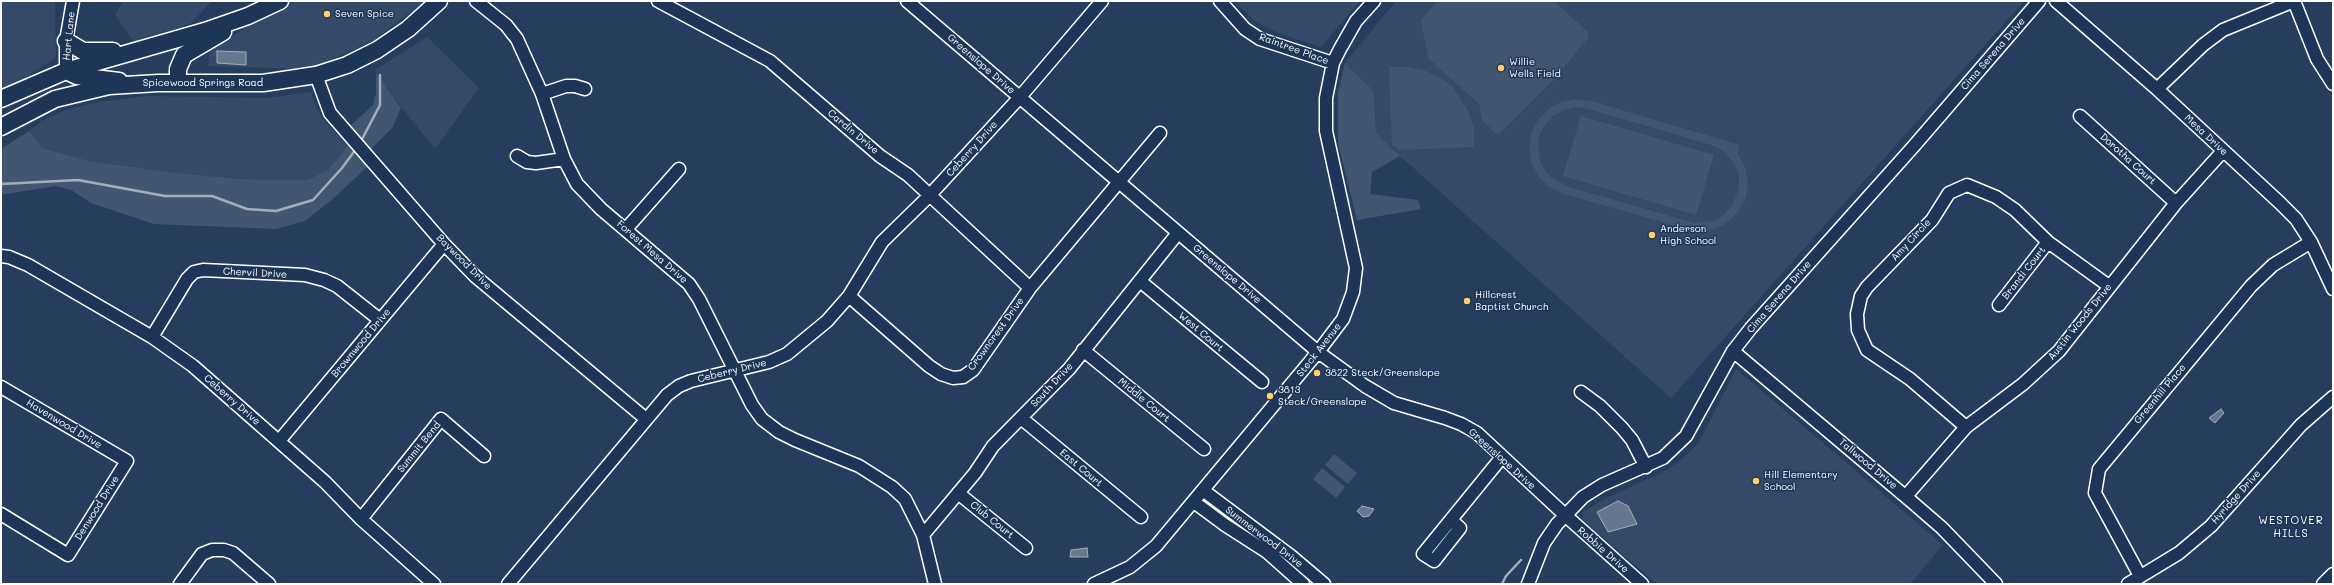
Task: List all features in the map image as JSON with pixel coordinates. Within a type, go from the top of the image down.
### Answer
[{"type":"main road","points":[[178,83],[178,70],[184,55],[248,16],[280,1]]},
{"type":"main road","name":"Spicewood Springs Road","points":[[1,127],[44,104],[90,90],[130,84],[263,83],[316,75],[347,65],[377,50],[408,29],[439,1]]},
{"type":"main road","points":[[1,99],[66,71],[248,16]]},
{"type":"main road","points":[[66,40],[83,51],[138,50]]},
{"type":"main road","points":[[66,71],[77,76],[104,78],[130,84]]},
{"type":"main road","points":[[44,104],[64,86],[66,81],[66,71]]},
{"type":"street","name":"Hart Lane","points":[[66,71],[66,40],[73,1]]},
{"type":"street","name":"Forest Mesa Drive","points":[[476,1],[506,25],[517,39],[542,94],[564,159],[577,184],[588,197],[689,284],[699,299],[752,405],[762,418],[779,432],[795,440],[859,466],[878,477],[905,499],[923,535],[935,584]]},
{"type":"street","name":"Cardin Drive","points":[[658,1],[770,61],[880,156],[908,174],[929,196],[1030,288]]},
{"type":"street","name":"Greenslope Drive","points":[[908,1],[1119,181],[1178,234],[1318,352],[1365,386],[1394,403],[1461,424],[1477,434],[1564,515]]},
{"type":"street","name":"Ceberry Drive","points":[[508,584],[646,419],[679,386],[691,381],[769,362],[787,354],[827,322],[849,296],[882,242],[929,196],[1020,97],[1102,1]]},
{"type":"street","name":"Raintree Place","points":[[1220,1],[1245,29],[1260,39],[1333,63]]},
{"type":"street","name":"Steck Avenue","points":[[1094,584],[1114,576],[1146,555],[1156,546],[1204,491],[1318,352],[1343,319],[1356,280],[1355,257],[1326,131],[1326,98],[1333,63],[1346,36],[1374,1]]},
{"type":"street","name":"Cima Serena Drive","points":[[1528,584],[1544,543],[1564,515],[1583,497],[1602,485],[1646,467],[1663,458],[1686,436],[1733,351],[1772,302],[1913,147],[2038,1]]},
{"type":"street","name":"Mesa Drive","points":[[2056,1],[2157,89],[2296,219],[2311,242],[2333,288]]},
{"type":"street","points":[[2157,89],[2203,45],[2223,30],[2294,1],[2317,59],[2333,84]]},
{"type":"street","name":"Baywood Drive","points":[[316,75],[330,113],[350,138],[444,244],[476,277],[646,419]]},
{"type":"street","points":[[542,94],[566,86],[575,86],[585,89]]},
{"type":"street","name":"Dorotha Court","points":[[2080,116],[2176,202]]},
{"type":"street","name":"Crowncrest Drive","points":[[849,296],[929,366],[941,374],[953,378],[963,377],[972,370],[1030,288],[1160,133]]},
{"type":"street","name":"Austin Woods Drive","points":[[1906,496],[1966,426],[2044,367],[2176,202],[2223,151]]},
{"type":"street","points":[[517,156],[527,162],[536,163],[564,159]]},
{"type":"street","points":[[626,229],[679,169]]},
{"type":"street","name":"Amy Circle","points":[[1966,426],[1910,379],[1868,350],[1858,330],[1856,314],[1861,296],[1867,287],[1932,220],[1949,193],[1967,184],[1996,197],[2015,210],[2048,242],[2109,286]]},
{"type":"street","name":"South Drive","points":[[923,535],[975,473],[993,446],[1068,369],[1178,234]]},
{"type":"street","name":"Brandi Court","points":[[1999,305],[2048,242]]},
{"type":"street","name":"Greenhill Place","points":[[2140,576],[2095,493],[2099,469],[2251,286],[2273,265],[2311,242]]},
{"type":"street","name":"Brownwood Drive","points":[[279,441],[444,244]]},
{"type":"street","name":"Ceberry Drive","points":[[1,256],[9,257],[28,265],[152,337],[193,366],[325,482],[361,519],[434,584]]},
{"type":"street","name":"Chervil Drive","points":[[152,337],[187,279],[194,272],[203,270],[305,275],[324,280],[337,286],[380,320]]},
{"type":"street","name":"West Court","points":[[1140,281],[1262,382]]},
{"type":"street","name":"Middle Court","points":[[1083,350],[1204,449]]},
{"type":"street","name":"Tallwood Drive","points":[[1733,351],[1906,496],[1942,528],[1996,584]]},
{"type":"street","name":"Havenwood Drive","points":[[1,387],[126,461]]},
{"type":"street","points":[[1581,392],[1600,406],[1622,428],[1632,440],[1646,467]]},
{"type":"street","name":"Hyridge Drive","points":[[2128,584],[2179,553],[2211,526],[2301,425],[2333,397]]},
{"type":"street","name":"East Court","points":[[1021,418],[1141,517]]},
{"type":"street","name":"Summit Bend","points":[[361,519],[441,419],[484,456]]},
{"type":"street","points":[[1451,520],[1502,457]]},
{"type":"street","name":"Denwood Drive","points":[[1,514],[68,555],[126,461]]},
{"type":"street","name":"Summerwood Drive","points":[[1204,491],[1291,556],[1324,584]]},
{"type":"street","name":"Club Court","points":[[958,493],[1026,548]]},
{"type":"street","name":"Summerwood Drive","points":[[1194,502],[1225,525],[1267,552],[1303,584]]},
{"type":"street","name":"Robbie Drive","points":[[1564,515],[1642,584]]},
{"type":"street","points":[[180,584],[202,554],[212,550],[224,550],[233,553],[269,584]]},
{"type":"street","points":[[2323,584],[2333,574]]},
{"type":"shaded area","points":[[1,1],[55,1],[56,57],[1,95]]},
{"type":"shaded area","points":[[123,1],[212,1],[190,24],[133,41],[115,15]]},
{"type":"shaded area","points":[[296,1],[425,1],[374,40],[312,69],[208,66],[210,48]]},
{"type":"shaded area","points":[[1234,1],[1360,1],[1321,47],[1283,35],[1256,22]]},
{"type":"shaded area","name":"Anderson High School","points":[[1396,1],[2024,1],[1671,398],[1376,133],[1374,91],[1345,63]]},
{"type":"shaded area","name":"Willie Wells Field","points":[[1438,1],[1554,1],[1588,32],[1588,38],[1555,78],[1498,135],[1482,120],[1479,104],[1428,58],[1421,20]]},
{"type":"shaded area","points":[[427,37],[479,88],[435,149],[383,84],[375,70]]},
{"type":"shaded area","points":[[217,51],[246,52],[246,65],[217,63]]},
{"type":"shaded area","points":[[1345,63],[1374,91],[1376,133],[1400,156],[1372,172],[1370,194],[1418,200],[1421,209],[1357,220],[1338,143],[1338,92]]},
{"type":"shaded area","points":[[1389,67],[1409,67],[1426,71],[1441,78],[1453,87],[1469,112],[1474,129],[1474,147],[1399,150],[1392,145]]},
{"type":"shaded area","points":[[376,73],[401,108],[392,128],[371,149],[350,126],[373,105],[376,93]]},
{"type":"shaded area","points":[[311,92],[315,105],[323,119],[348,145],[328,170],[307,180],[241,179],[177,173],[88,161],[42,148],[29,131],[41,121],[68,109],[99,102],[147,96],[268,98]]},
{"type":"shaded area","points":[[1576,99],[1591,101],[1740,145],[1737,153],[1745,167],[1748,182],[1746,197],[1739,210],[1729,221],[1716,229],[1693,231],[1564,194],[1550,187],[1539,177],[1532,164],[1529,149],[1531,134],[1538,120],[1548,109],[1561,102]],"holes":[[[1576,107],[1589,109],[1711,145],[1722,150],[1735,164],[1739,176],[1739,188],[1732,206],[1724,215],[1713,221],[1694,223],[1566,186],[1555,180],[1546,172],[1540,161],[1538,148],[1539,136],[1545,125],[1553,116],[1564,110]]]},
{"type":"shaded area","points":[[1581,116],[1714,155],[1696,215],[1563,176]]},
{"type":"shaded area","points":[[29,131],[42,148],[89,161],[177,173],[241,179],[307,180],[328,170],[348,145],[368,166],[334,198],[305,221],[276,229],[154,224],[91,203],[71,190],[55,186],[1,195],[1,149]]},
{"type":"shaded area","name":"Hill Elementary School","points":[[1736,369],[1943,545],[1910,584],[1657,584],[1583,520],[1583,512],[1608,497],[1659,474],[1677,463],[1698,444]]},
{"type":"shaded area","points":[[2221,409],[2224,413],[2215,423],[2209,418]]},
{"type":"shaded area","points":[[1334,454],[1357,473],[1348,484],[1325,465]]},
{"type":"shaded area","points":[[1322,468],[1345,487],[1336,498],[1313,479]]},
{"type":"shaded area","points":[[1618,501],[1628,506],[1637,524],[1608,532],[1597,512]]},
{"type":"shaded area","points":[[1362,506],[1374,509],[1369,516],[1363,517],[1357,511]]},
{"type":"shaded area","points":[[1087,548],[1088,557],[1070,557],[1071,550]]},
{"type":"waterway","points":[[360,143],[380,105],[380,75]]},
{"type":"waterway","points":[[1,184],[78,180],[165,196],[212,196],[247,209],[276,211],[313,200],[342,168],[356,149]]},
{"type":"waterway","points":[[1502,584],[1506,576],[1521,560]]},
{"type":"place","name":"Seven Spice","points":[[327,14]]},
{"type":"place","name":"Willie Wells Field","points":[[1501,68]]},
{"type":"place","name":"Anderson High School","points":[[1652,235]]},
{"type":"place","name":"Hillcrest Baptist Church","points":[[1467,301]]},
{"type":"place","name":"3822 Steck/Greenslope","points":[[1317,373]]},
{"type":"place","name":"3813 Steck/Greenslope","points":[[1270,396]]},
{"type":"place","name":"Hill Elementary School","points":[[1756,481]]},
{"type":"district","name":"WESTOVER HILLS","points":[[2291,527]]}]
